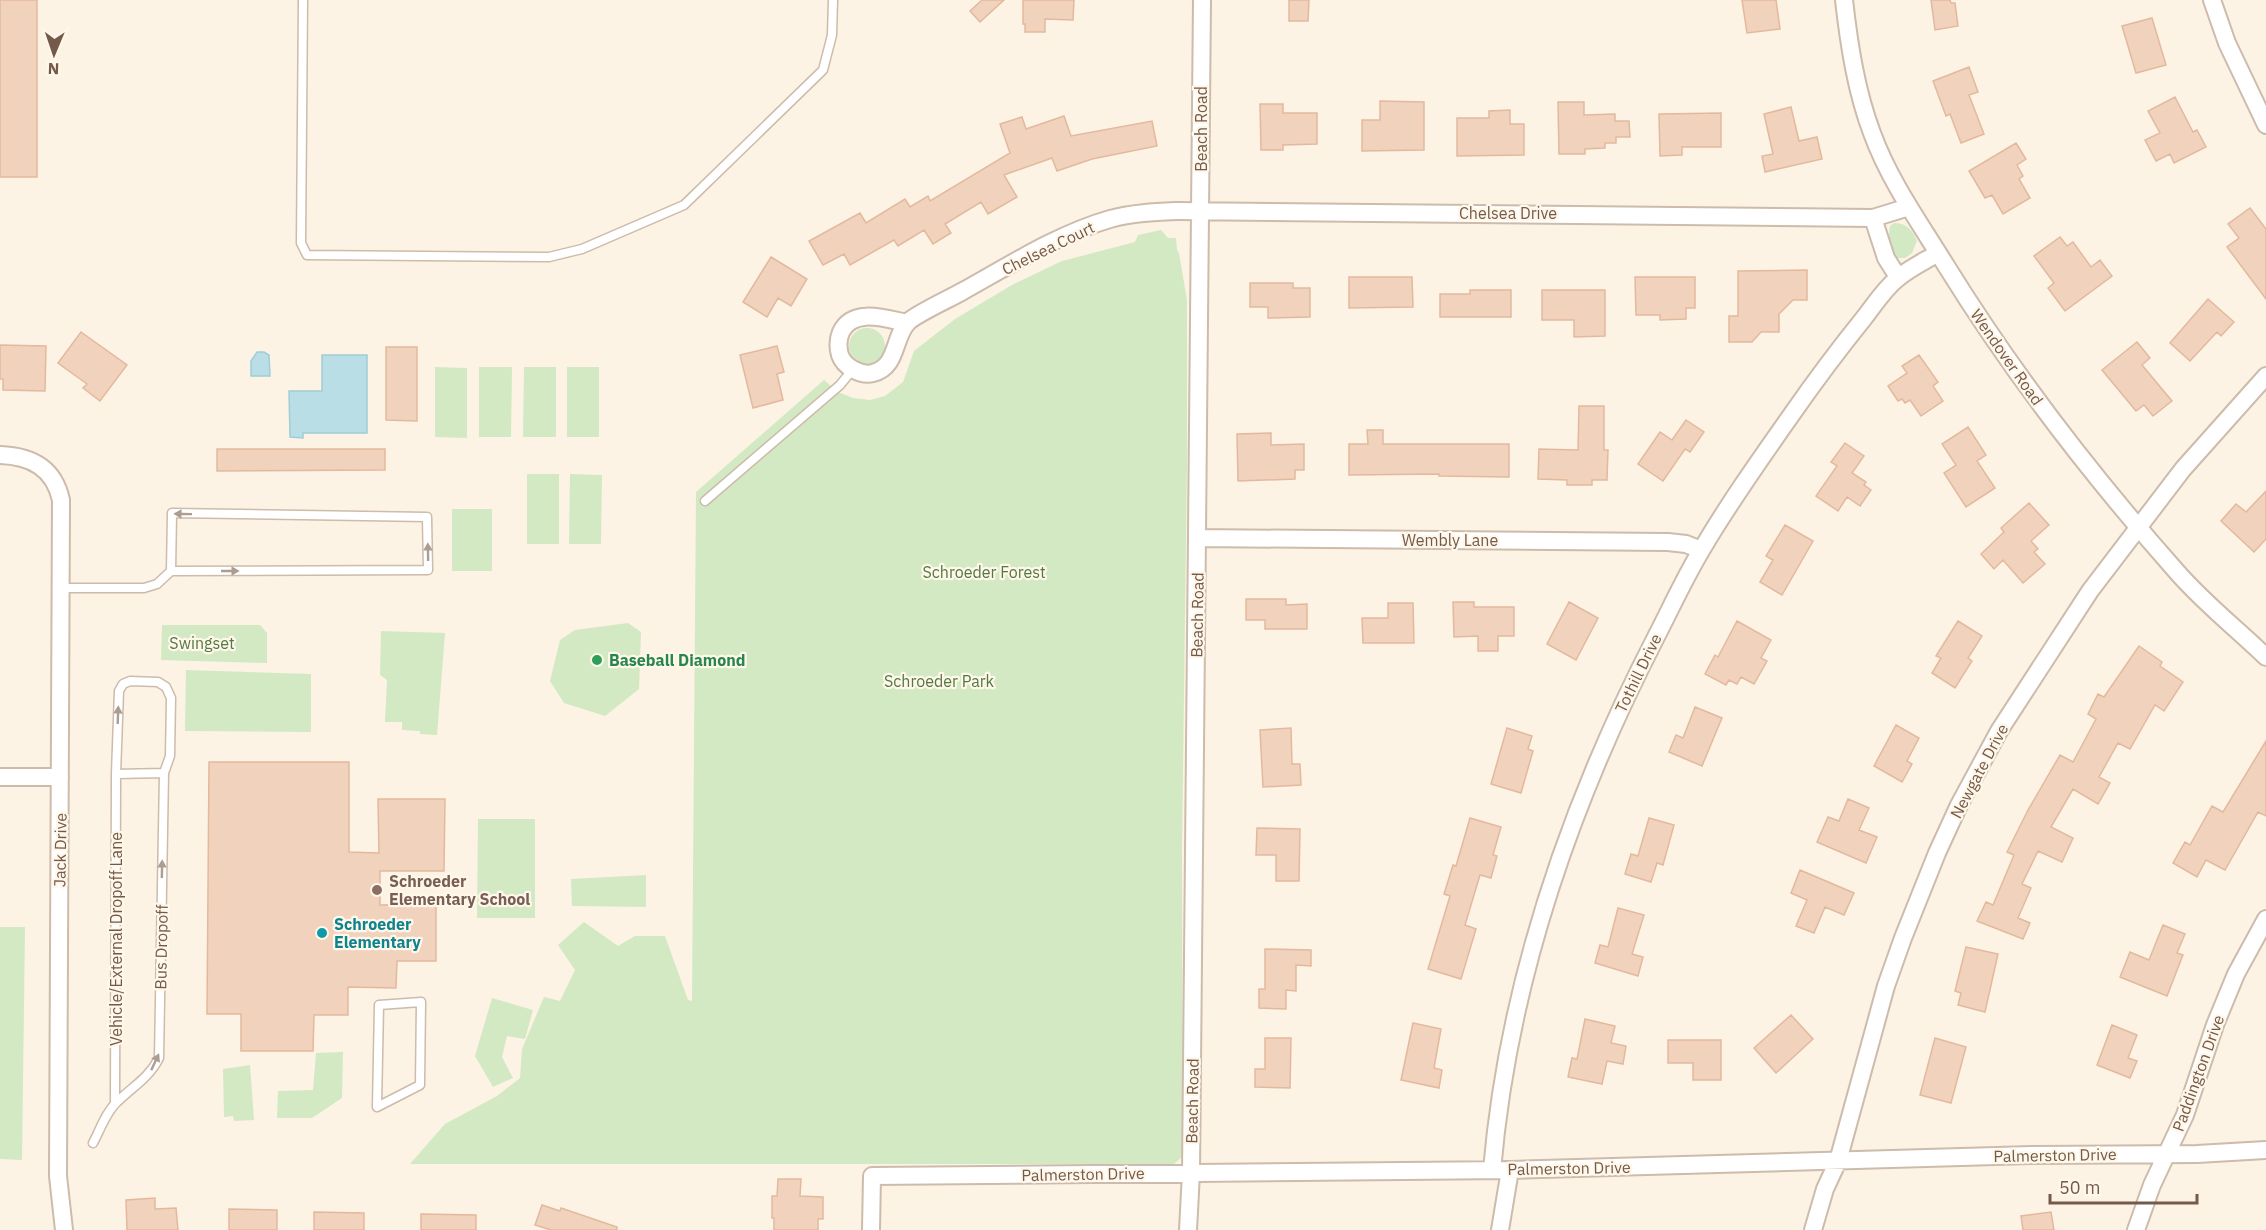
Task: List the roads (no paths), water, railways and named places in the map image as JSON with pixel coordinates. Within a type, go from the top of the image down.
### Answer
[{"type":"street","name":"Beach Road","points":[[1188,1230],[1191,1173],[1202,0]]},
{"type":"street","name":"Wendover Road","points":[[1844,0],[1857,78],[1872,134],[1885,164],[1909,207],[1999,349],[2060,432],[2179,574],[2266,657]]},
{"type":"street","points":[[2212,0],[2227,43],[2266,125]]},
{"type":"street","name":"Chelsea Drive","points":[[1200,211],[1873,218],[1909,207]]},
{"type":"street","name":"Chelsea Court","points":[[907,322],[1055,241],[1090,225],[1131,214],[1200,211]]},
{"type":"street","points":[[1873,218],[1886,258],[1898,278]]},
{"type":"street","name":"Tothill Drive","points":[[1492,1170],[1497,1117],[1509,1042],[1535,936],[1552,882],[1598,759],[1622,704],[1701,550],[1762,457],[1833,357],[1884,292],[1898,278],[1938,254]]},
{"type":"street","points":[[866,316],[907,322],[891,360],[883,368],[873,373],[862,373],[844,362],[840,354],[840,337],[854,319],[866,316]]},
{"type":"street","name":"Newgate Drive","points":[[1813,1230],[1825,1189],[1838,1161],[1890,977],[1920,892],[1959,806],[1999,731],[2090,591],[2183,470],[2266,376]]},
{"type":"street","name":"Jack Drive","points":[[0,455],[17,456],[30,460],[49,473],[58,488],[61,500],[58,1166],[64,1230]]},
{"type":"street","name":"Wembly Lane","points":[[1197,538],[1668,542],[1686,544],[1701,550]]},
{"type":"street","points":[[0,777],[60,777]]},
{"type":"street","name":"Paddington Drive","points":[[2136,1230],[2152,1185],[2185,1116],[2215,1025],[2236,974],[2266,919]]},
{"type":"street","name":"Palmerston Drive","points":[[871,1230],[872,1176],[1510,1170],[2266,1150]]},
{"type":"street","points":[[1500,1230],[1510,1170]]},
{"type":"lane","points":[[303,0],[301,243],[307,255],[549,257],[582,249],[684,205],[823,70],[832,35],[833,0]]},
{"type":"lane","points":[[705,501],[840,385],[853,369]]},
{"type":"lane","points":[[62,588],[144,588],[157,584],[171,571],[428,570],[427,517],[172,513],[171,571]]},
{"type":"lane","name":"Bus Dropoff","points":[[115,1103],[145,1078],[159,1058],[164,773],[170,756],[171,698],[166,687],[158,682],[130,681],[123,684],[119,691],[116,774]]},
{"type":"lane","points":[[116,774],[164,773]]},
{"type":"lane","name":"Vehicle/External Dropoff Lane","points":[[115,1103],[116,774]]},
{"type":"lane","points":[[421,1002],[420,1085],[377,1107],[379,1005],[421,1002]]},
{"type":"lane","points":[[93,1143],[115,1103]]},
{"type":"water","points":[[257,352],[269,355],[270,376],[251,376],[251,361]]},
{"type":"water","points":[[322,355],[367,355],[367,433],[303,433],[303,438],[290,437],[289,391],[322,391]]},
{"type":"place","name":"Baseball Diamond","points":[[597,660]]},
{"type":"place","name":"Schroeder Elementary School","points":[[377,890]]},
{"type":"place","name":"Schroeder Elementary","points":[[322,933]]},
{"type":"park label","name":"Schroeder Forest","points":[[984,572]]},
{"type":"park label","name":"Swingset","points":[[202,643]]},
{"type":"park label","name":"Schroeder Park","points":[[939,681]]}]
